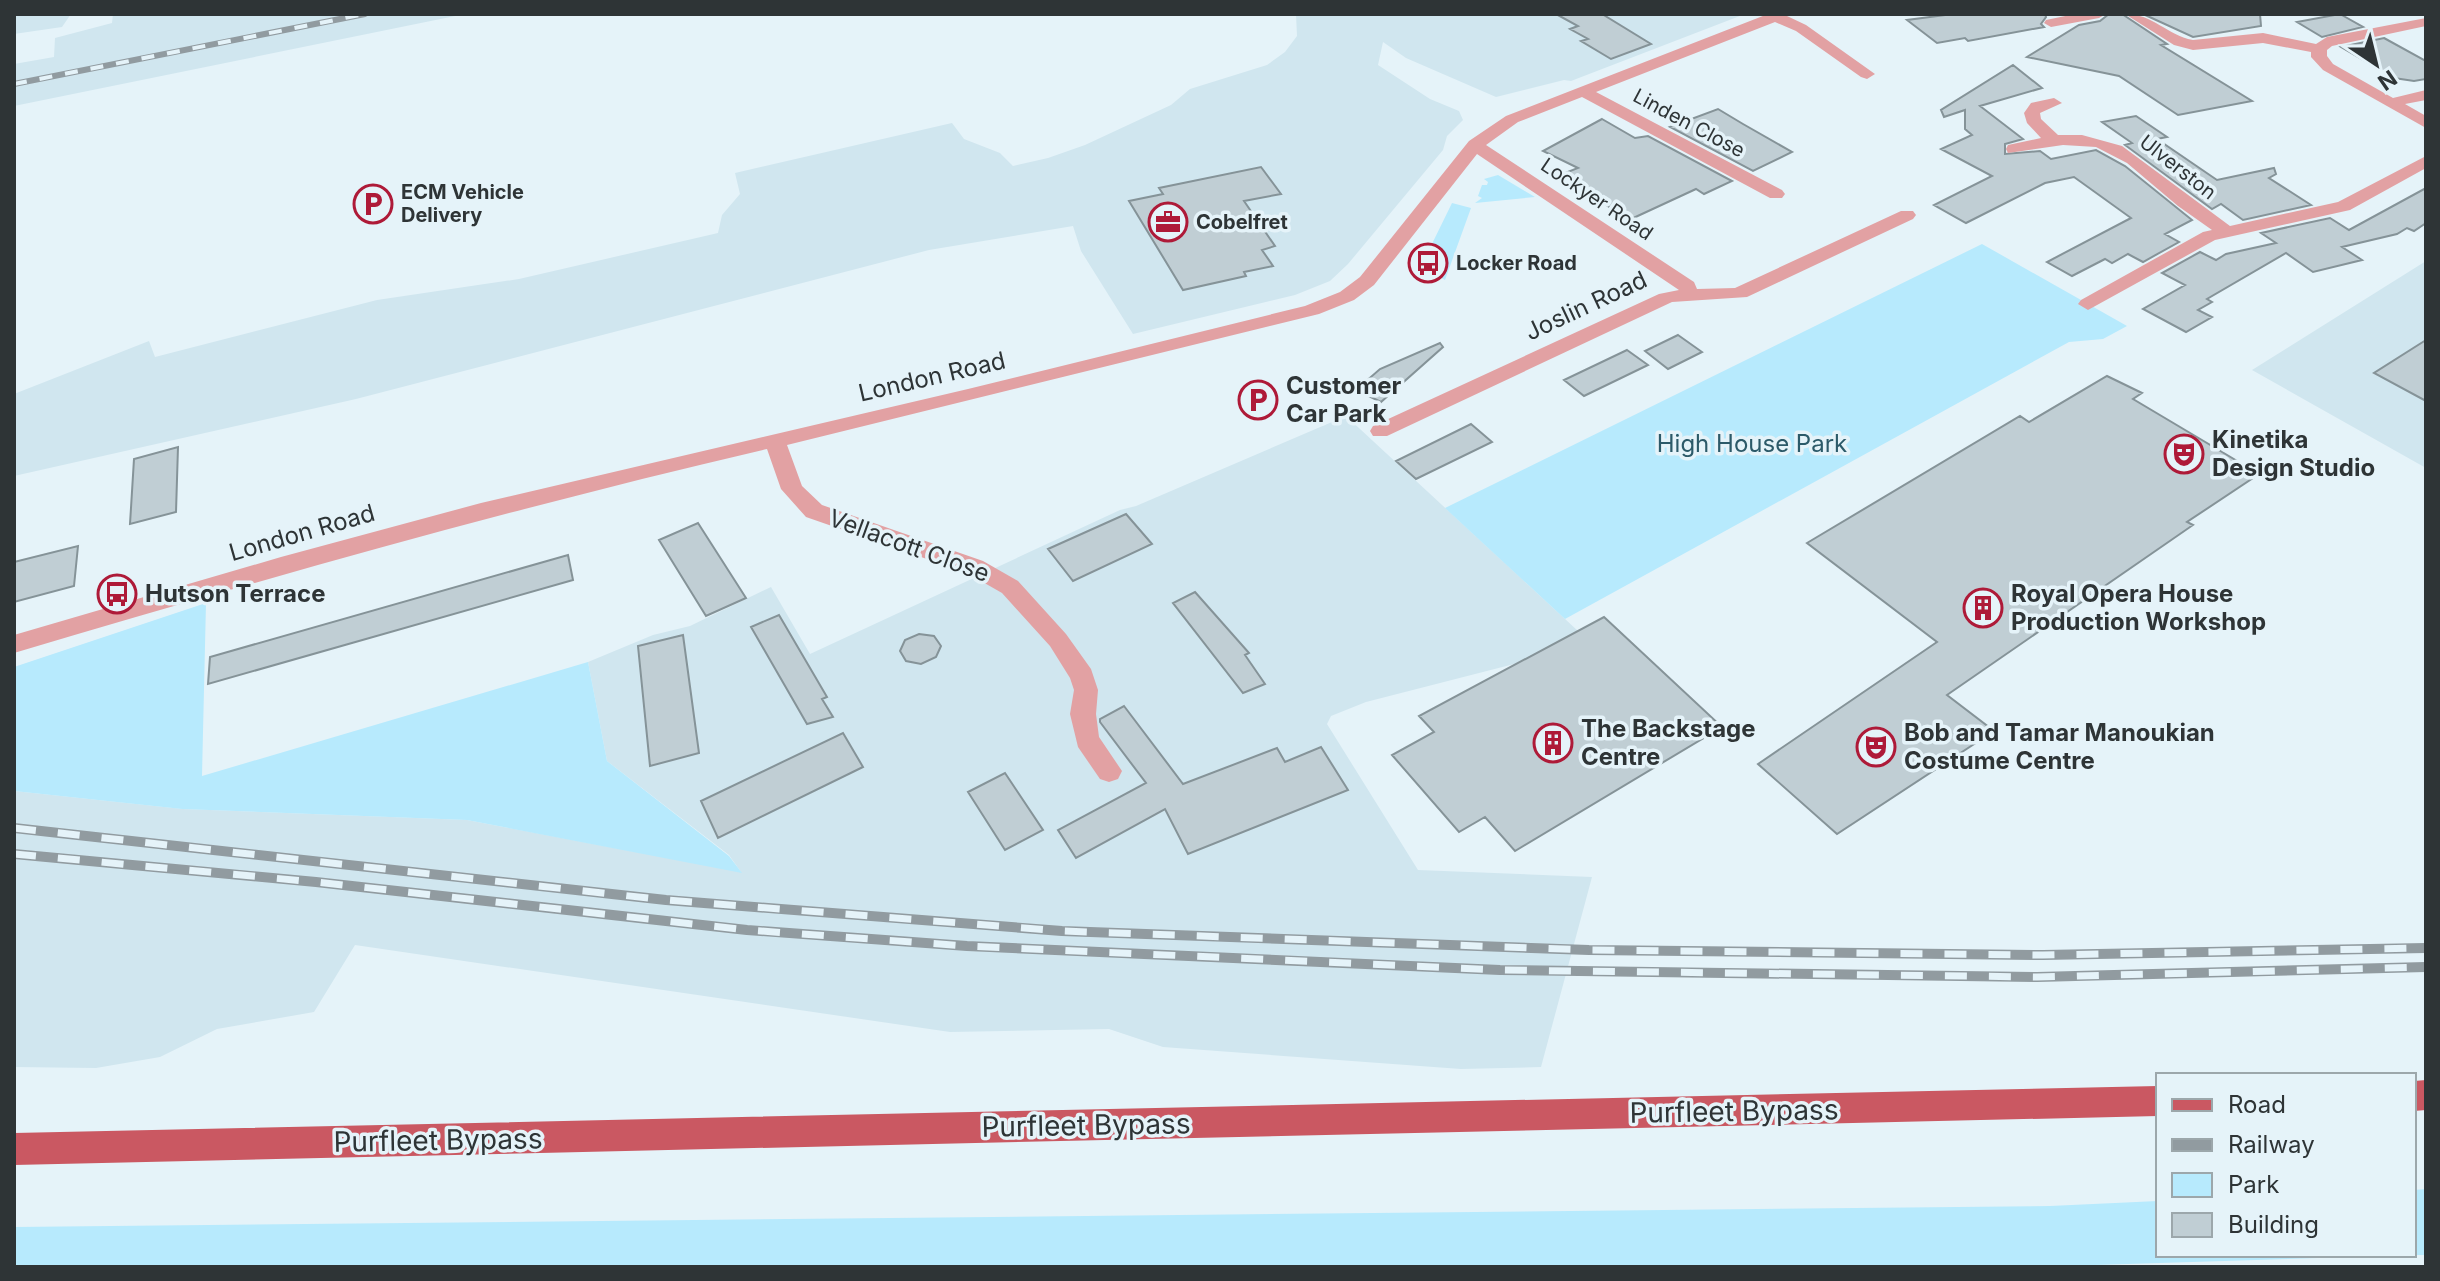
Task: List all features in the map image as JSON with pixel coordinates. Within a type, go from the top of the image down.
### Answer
[{"type":"main road","name":"Purfleet Bypass","points":[[14,1149],[2156,1101]]},
{"type":"street","points":[[2051,23],[2099,14]]},
{"type":"street","points":[[2132,14],[2179,42],[2193,45],[2263,38],[2319,49]]},
{"type":"street","points":[[1778,15],[1867,74]]},
{"type":"street","name":"London Road","points":[[14,644],[281,565],[467,515],[1126,357],[1329,304],[1367,281],[1475,145],[1512,119],[1778,15]]},
{"type":"street","points":[[2426,22],[2327,42],[2319,49],[2319,57],[2328,67],[2426,123]]},
{"type":"street","name":"Linden Close","points":[[1581,90],[1776,194]]},
{"type":"street","points":[[2390,103],[2426,95]]},
{"type":"street","points":[[2052,139],[2033,120],[2032,113],[2037,106],[2054,103]]},
{"type":"street","name":"Ulverston","points":[[2014,149],[2052,139],[2095,139],[2117,148],[2157,176],[2171,193],[2227,232]]},
{"type":"street","name":"Lockyer Road","points":[[1475,145],[1687,286],[1689,293]]},
{"type":"street","points":[[2088,304],[2209,236],[2344,206],[2426,161]]},
{"type":"street","name":"Joslin Road","points":[[1380,431],[1666,298],[1689,293],[1728,296],[1740,293],[1907,215]]},
{"type":"street","name":"Vellacott Close","points":[[775,441],[792,489],[814,511],[975,567],[1010,587],[1058,640],[1082,676],[1086,690],[1083,714],[1087,740],[1109,771]]},
{"type":"shaded area","points":[[14,14],[71,14],[62,27],[14,34]]},
{"type":"shaded area","points":[[113,14],[465,14],[14,106],[14,64],[54,57],[55,38],[112,23]]},
{"type":"shaded area","points":[[1296,14],[1745,14],[1571,81],[1564,80],[1496,97],[1406,58],[1383,42],[1378,65],[1430,99],[1459,111],[1463,120],[1447,136],[1443,150],[1348,264],[1330,281],[1295,295],[1133,334],[1081,251],[1073,226],[929,250],[356,399],[14,476],[14,394],[149,341],[155,357],[377,300],[519,279],[718,233],[722,215],[740,194],[735,173],[952,123],[964,139],[1000,153],[1013,166],[1048,158],[1085,145],[1171,105],[1190,89],[1267,65],[1285,52],[1297,36]]},
{"type":"shaded area","points":[[2426,261],[2426,468],[2252,370]]},
{"type":"shaded area","points":[[1346,416],[1578,631],[1518,663],[1366,702],[1331,716],[1327,724],[1418,870],[1592,877],[1541,1067],[1461,1069],[1163,1047],[1109,1029],[950,1032],[355,945],[314,1012],[217,1029],[160,1057],[96,1068],[14,1067],[14,791],[183,809],[467,820],[741,872],[729,855],[607,761],[588,662],[653,635],[690,626],[771,587],[810,654],[1120,510],[1136,506]]},
{"type":"green space","points":[[1498,175],[1535,197],[1475,203],[1482,198],[1478,196],[1482,185],[1487,185],[1484,179]]},
{"type":"green space","points":[[1452,203],[1471,208],[1445,280],[1427,270],[1432,258],[1428,252]]},
{"type":"green space","name":"High House Park","points":[[1982,244],[2127,326],[2103,339],[2069,342],[1565,619],[1445,508]]},
{"type":"green space","points":[[206,603],[202,776],[588,662],[607,761],[729,856],[742,873],[467,820],[182,809],[14,791],[14,667]]},
{"type":"green space","points":[[2426,1189],[2426,1255],[2416,1255],[2416,1190]]},
{"type":"green space","points":[[2156,1201],[2156,1257],[2348,1257],[2029,1267],[14,1267],[14,1227],[2050,1206]]},
{"type":"building","points":[[1556,14],[1602,14],[1651,44],[1611,59],[1581,41],[1588,39],[1570,29],[1578,26]]},
{"type":"building","points":[[1953,14],[2045,14],[2046,17],[2041,24],[2044,27],[1968,41],[1965,38],[1937,43],[1907,20]]},
{"type":"building","points":[[2109,14],[2122,14],[2167,44],[2161,45],[2252,101],[2178,115],[2119,76],[2027,57],[2079,25],[2100,21]]},
{"type":"building","points":[[2143,14],[2260,14],[2261,26],[2193,37]]},
{"type":"building","points":[[2340,14],[2363,27],[2322,37],[2297,22]]},
{"type":"building","points":[[2384,38],[2426,61],[2426,79],[2394,78],[2341,47]]},
{"type":"building","points":[[2013,65],[2042,88],[1980,106],[2023,139],[2005,144],[2005,154],[2040,151],[2051,159],[2096,150],[2125,166],[2192,220],[2165,234],[2179,242],[2143,262],[2128,254],[2112,263],[2105,259],[2072,276],[2047,262],[2131,218],[2074,177],[2045,183],[1966,223],[1934,205],[1992,176],[1941,149],[1972,135],[1965,129],[1965,110],[1944,117],[1941,110]]},
{"type":"building","points":[[1718,109],[1792,152],[1753,171],[1670,127]]},
{"type":"building","points":[[2136,116],[2167,137],[2157,139],[2217,180],[2274,168],[2276,174],[2269,178],[2311,205],[2243,220],[2221,204],[2212,209],[2125,145],[2132,143],[2102,122]]},
{"type":"building","points":[[1602,119],[1635,138],[1648,136],[1732,181],[1704,194],[1696,189],[1629,220],[1588,193],[1583,196],[1555,177],[1578,168],[1543,151]]},
{"type":"building","name":"Cobelfret","points":[[1261,167],[1281,194],[1244,201],[1275,246],[1262,250],[1273,266],[1244,272],[1246,276],[1183,290],[1129,201],[1163,194],[1159,188]]},
{"type":"building","points":[[2426,188],[2426,223],[2414,231],[2407,228],[2397,234],[2342,247],[2362,260],[2313,272],[2286,253],[2207,299],[2212,302],[2198,310],[2212,317],[2186,332],[2143,309],[2185,285],[2162,273],[2200,252],[2216,260],[2226,254],[2276,243],[2261,233],[2330,218],[2349,230]]},
{"type":"building","points":[[1678,335],[1702,352],[1668,369],[1645,351]]},
{"type":"building","points":[[2426,340],[2426,401],[2374,373]]},
{"type":"building","points":[[1440,343],[1443,347],[1381,402],[1356,390],[1380,369]]},
{"type":"building","points":[[1627,350],[1648,365],[1584,396],[1564,380]]},
{"type":"building","points":[[2107,376],[2142,393],[2133,399],[2259,474],[2187,522],[2193,525],[1947,695],[1994,731],[1837,834],[1758,764],[1937,642],[1807,543],[2020,416],[2029,422]]},
{"type":"building","points":[[1471,424],[1492,442],[1416,479],[1396,461]]},
{"type":"building","points":[[178,447],[176,512],[130,524],[134,459]]},
{"type":"building","points":[[1126,514],[1152,544],[1073,581],[1048,549]]},
{"type":"building","points":[[698,523],[746,598],[706,616],[659,540]]},
{"type":"building","points":[[78,546],[74,586],[14,602],[14,562]]},
{"type":"building","points":[[568,555],[573,580],[208,684],[210,657]]},
{"type":"building","points":[[1195,592],[1249,653],[1245,655],[1265,684],[1243,693],[1173,603]]},
{"type":"building","points":[[779,615],[827,697],[822,699],[833,717],[807,724],[751,627]]},
{"type":"building","name":"The Backstage Centre","points":[[1604,617],[1722,727],[1515,851],[1485,817],[1459,832],[1392,755],[1434,732],[1419,716]]},
{"type":"building","points":[[919,634],[934,636],[941,646],[936,657],[921,664],[906,661],[900,651],[905,640]]},
{"type":"building","points":[[683,635],[699,753],[650,766],[638,646]]},
{"type":"building","points":[[1124,706],[1183,784],[1277,748],[1285,762],[1321,747],[1348,790],[1188,854],[1165,809],[1076,858],[1058,830],[1146,783],[1100,722],[1100,719]]},
{"type":"building","points":[[843,733],[863,767],[718,838],[701,801]]},
{"type":"building","points":[[1005,773],[1043,830],[1005,850],[968,792]]},
{"type":"railway","points":[[14,84],[365,14]]},
{"type":"railway","points":[[14,828],[666,900],[1062,931],[1589,950],[2043,955],[2426,948]]},
{"type":"railway","points":[[14,854],[316,882],[747,930],[967,946],[1500,970],[2037,977],[2426,967]]},
{"type":"place","name":"ECM Vehicle Delivery","points":[[373,204]]},
{"type":"place","name":"Cobelfret","points":[[1168,222]]},
{"type":"place","name":"Locker Road","points":[[1428,263]]},
{"type":"place","name":"Customer Car Park","points":[[1258,400]]},
{"type":"place","name":"Kinetika Design Studio","points":[[2184,454]]},
{"type":"place","name":"Hutson Terrace","points":[[117,594]]},
{"type":"place","name":"Royal Opera House Production Workshop","points":[[1983,608]]},
{"type":"place","name":"The Backstage Centre","points":[[1553,743]]},
{"type":"place","name":"Bob and Tamar Manoukian Costume Centre","points":[[1876,747]]}]
